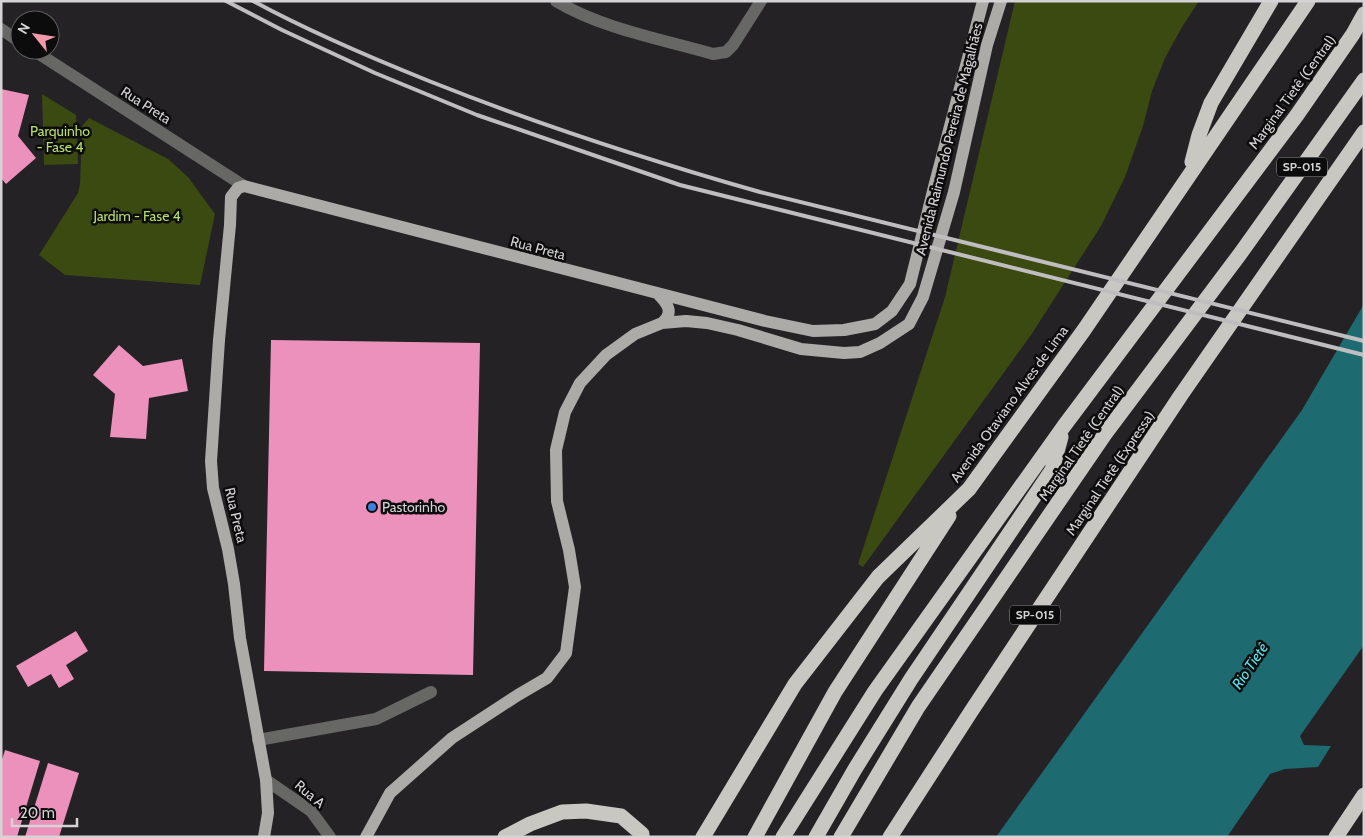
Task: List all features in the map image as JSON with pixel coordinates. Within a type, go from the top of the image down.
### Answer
[{"type":"highway","points":[[1189,173],[1199,135],[1211,103],[1271,1]]},
{"type":"highway","name":"Avenida Otaviano Alves de Lima","points":[[703,837],[795,684],[878,577],[969,489],[1084,330],[1189,173],[1308,1]]},
{"type":"highway","name":"Marginal Tietê (Central)","points":[[783,837],[875,691],[1064,426],[1297,115],[1359,29],[1364,14]]},
{"type":"highway","name":"Marginal Tietê (Central)","points":[[841,837],[918,707],[959,650],[1105,434],[1240,254],[1364,80]]},
{"type":"highway","name":"Marginal Tietê (Expressa)","points":[[890,837],[1181,395],[1364,132]]},
{"type":"highway","points":[[816,837],[855,769],[911,679],[1052,470],[1064,426]]},
{"type":"highway","points":[[755,837],[835,692],[948,518],[969,489]]},
{"type":"highway","points":[[1336,837],[1364,795]]},
{"type":"highway","points":[[505,837],[530,824],[562,812],[586,812],[621,816],[642,834],[642,837]]},
{"type":"main road","name":"Avenida Raimundo Pereira de Magalhães","points":[[664,296],[813,331],[844,330],[875,324],[892,310],[910,284],[983,1]]},
{"type":"main road","name":"Avenida Raimundo Pereira de Magalhães","points":[[366,837],[390,793],[452,738],[547,678],[566,652],[575,587],[569,550],[557,501],[556,450],[565,412],[580,384],[606,355],[635,334],[662,323],[686,321],[707,323],[738,330],[800,350],[844,353],[860,352],[880,344],[910,324],[923,297],[954,192],[988,44],[1001,1]]},
{"type":"main road","name":"Rua Preta","points":[[244,186],[664,296]]},
{"type":"main road","points":[[231,197],[238,188],[244,186]]},
{"type":"main road","name":"Rua Preta","points":[[231,197],[211,461],[213,488],[228,549],[240,638],[266,780],[268,813],[264,837]]},
{"type":"main road","points":[[662,323],[667,318],[669,312],[664,296]]},
{"type":"street","points":[[556,1],[571,10],[609,25],[713,54],[726,52],[733,45],[760,1]]},
{"type":"street","name":"Rua Preta","points":[[49,60],[213,166],[226,185],[231,197]]},
{"type":"street","points":[[213,166],[244,186]]},
{"type":"street","points":[[258,740],[376,719],[431,692]]},
{"type":"street","name":"Rua A","points":[[266,780],[311,812],[330,837]]},
{"type":"green space","points":[[1015,1],[1199,1],[1165,58],[1152,91],[1143,126],[1125,177],[1101,226],[1031,335],[863,567],[858,564],[945,297]]},
{"type":"green space","name":"Parquinho - Fase 4","points":[[42,94],[76,115],[78,164],[44,165]]},
{"type":"green space","name":"Jardim - Fase 4","points":[[89,118],[168,159],[188,177],[215,214],[200,285],[65,275],[39,255],[78,193],[82,126]]},
{"type":"water","name":"Rio Tietê","points":[[1364,304],[1364,645],[1300,736],[1304,745],[1331,746],[1318,767],[1285,769],[1270,774],[1227,837],[996,837],[1302,410]]},
{"type":"building","points":[[1,89],[29,95],[18,136],[36,158],[6,184],[1,178]]},
{"type":"building","name":"Pastorinho","points":[[271,340],[480,343],[473,675],[264,671]]},
{"type":"building","points":[[119,345],[143,366],[182,359],[188,391],[149,398],[146,439],[110,437],[115,394],[93,375]]},
{"type":"building","points":[[76,631],[88,651],[66,665],[74,679],[59,688],[51,674],[28,687],[16,666]]},
{"type":"building","points":[[5,750],[40,761],[17,837],[1,837],[1,763]]},
{"type":"building","points":[[48,763],[79,773],[59,837],[25,837]]},
{"type":"railway","points":[[226,1],[282,30],[375,73],[477,115],[680,185],[1364,355]]},
{"type":"railway","points":[[253,1],[340,44],[429,81],[552,127],[676,167],[760,192],[1364,341]]},
{"type":"place","name":"Pastorinho","points":[[372,507]]}]
